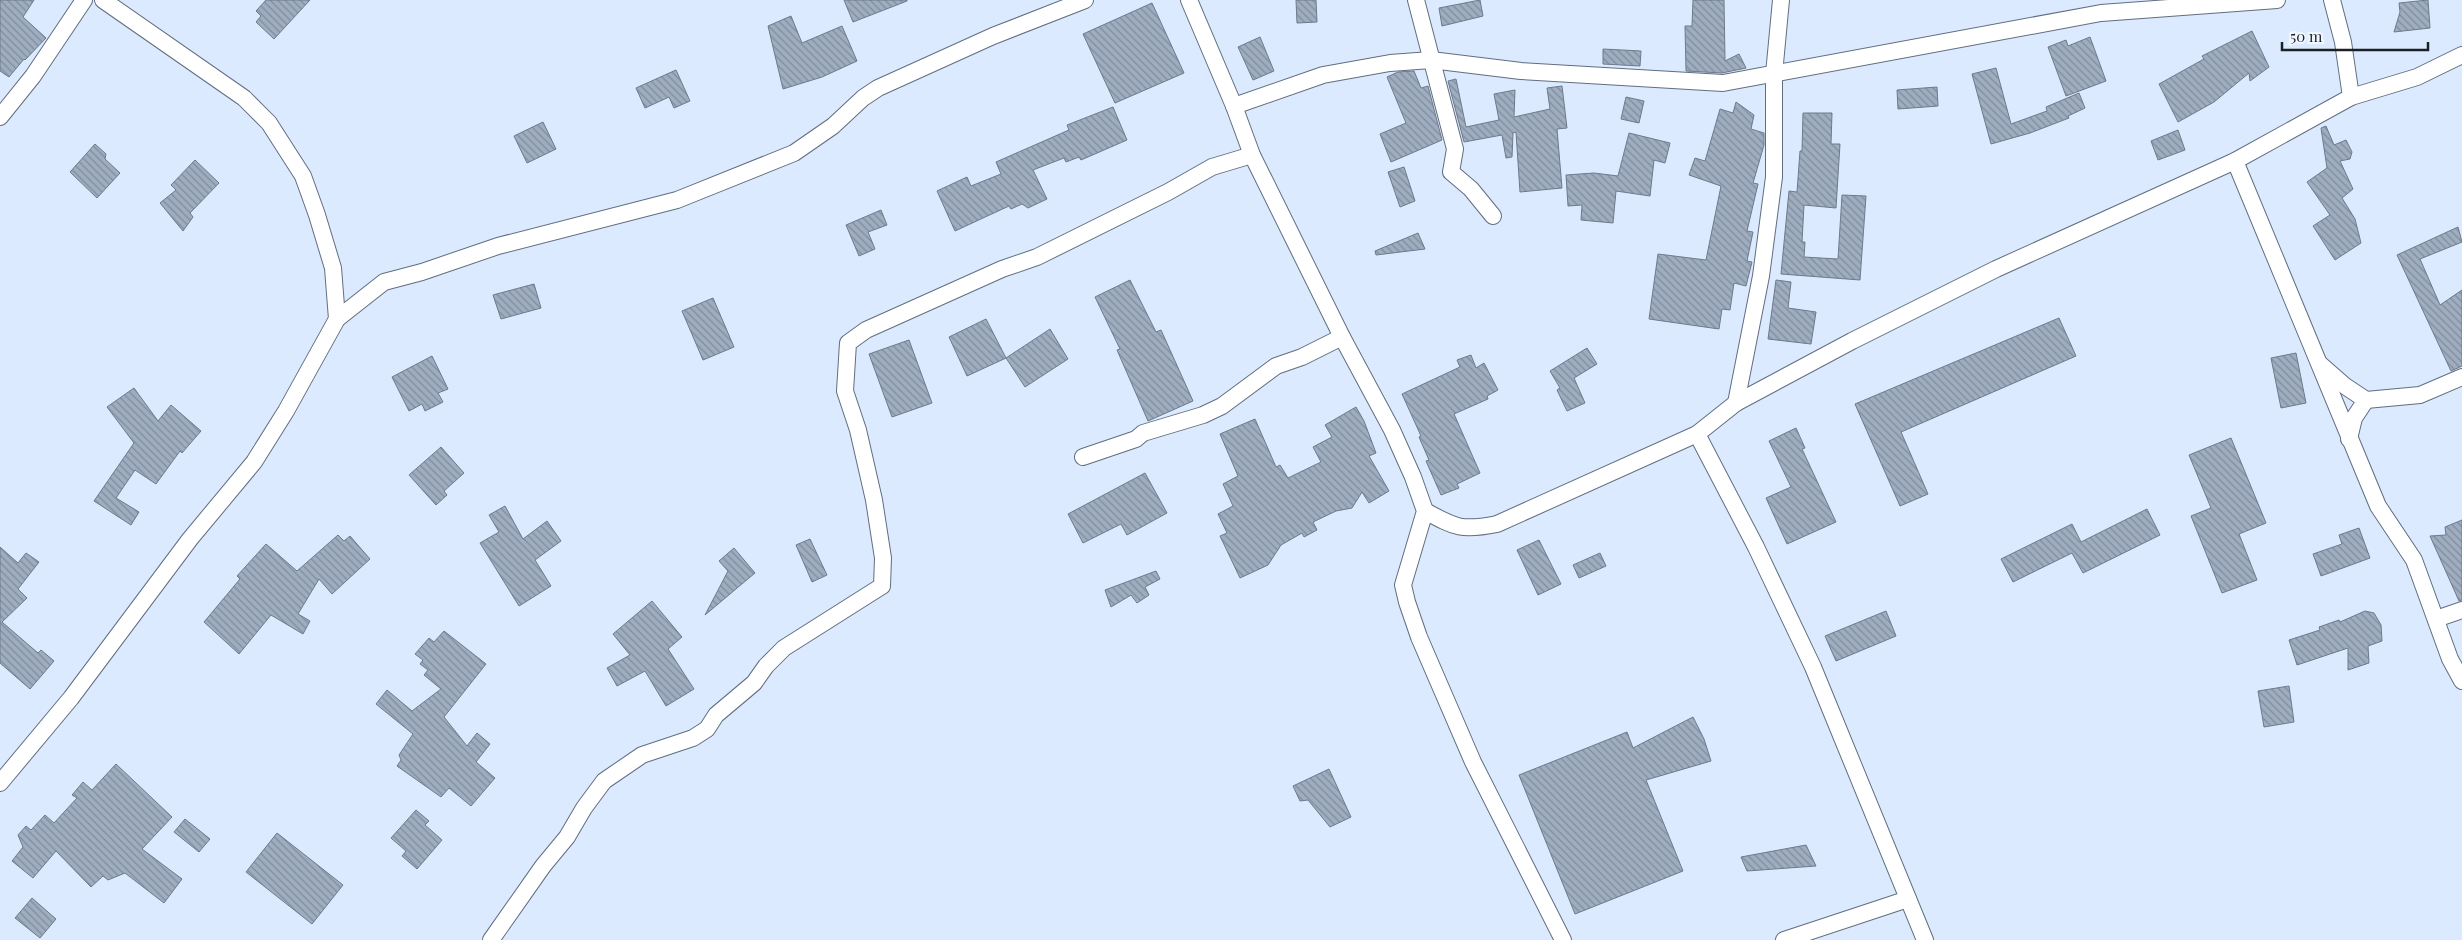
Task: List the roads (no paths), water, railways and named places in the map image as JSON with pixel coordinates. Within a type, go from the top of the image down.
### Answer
[{"type":"street","points":[[0,117],[33,76],[84,0]]},
{"type":"street","points":[[103,0],[244,98],[269,123],[303,176],[317,215],[333,268],[337,318]]},
{"type":"street","points":[[0,783],[60,712],[190,539],[254,462],[290,403],[337,318],[384,282],[422,272],[498,246],[676,200],[794,154],[833,126],[863,98],[878,88],[993,36],[1084,0]]},
{"type":"street","points":[[1189,0],[1234,106],[1252,155],[1342,337],[1392,430],[1425,511],[1403,585],[1407,602],[1419,637],[1473,762],[1563,940]]},
{"type":"street","points":[[1416,0],[1455,148],[1451,172],[1471,189],[1493,216]]},
{"type":"street","points":[[1736,403],[1761,276],[1774,177],[1774,74],[1781,0]]},
{"type":"street","points":[[1234,106],[1323,75],[1390,63],[1431,60],[1521,71],[1723,82],[2101,13],[2277,0]]},
{"type":"street","points":[[2332,0],[2343,42],[2351,97]]},
{"type":"street","points":[[1425,511],[1454,527],[1474,529],[1497,524],[1697,434],[1736,403],[1852,341],[1996,269],[2235,160],[2351,97],[2417,77],[2462,55]]},
{"type":"street","points":[[491,940],[543,866],[567,837],[584,808],[604,781],[642,755],[693,738],[707,729],[716,716],[754,683],[766,666],[784,648],[882,586],[883,558],[874,500],[858,430],[845,391],[848,343],[874,326],[1002,270],[1037,257],[1168,192],[1212,167],[1252,155]]},
{"type":"street","points":[[2235,160],[2378,506],[2414,560],[2462,681]]},
{"type":"street","points":[[1084,457],[1222,406],[1276,366],[1302,357],[1342,337]]},
{"type":"street","points":[[2319,364],[2344,386],[2366,400],[2420,395],[2462,377]]},
{"type":"street","points":[[2349,439],[2354,418],[2366,400]]},
{"type":"street","points":[[1697,434],[1756,547],[1813,667],[1925,940]]},
{"type":"street","points":[[2436,619],[2462,610]]},
{"type":"street","points":[[1784,940],[1908,899]]}]
